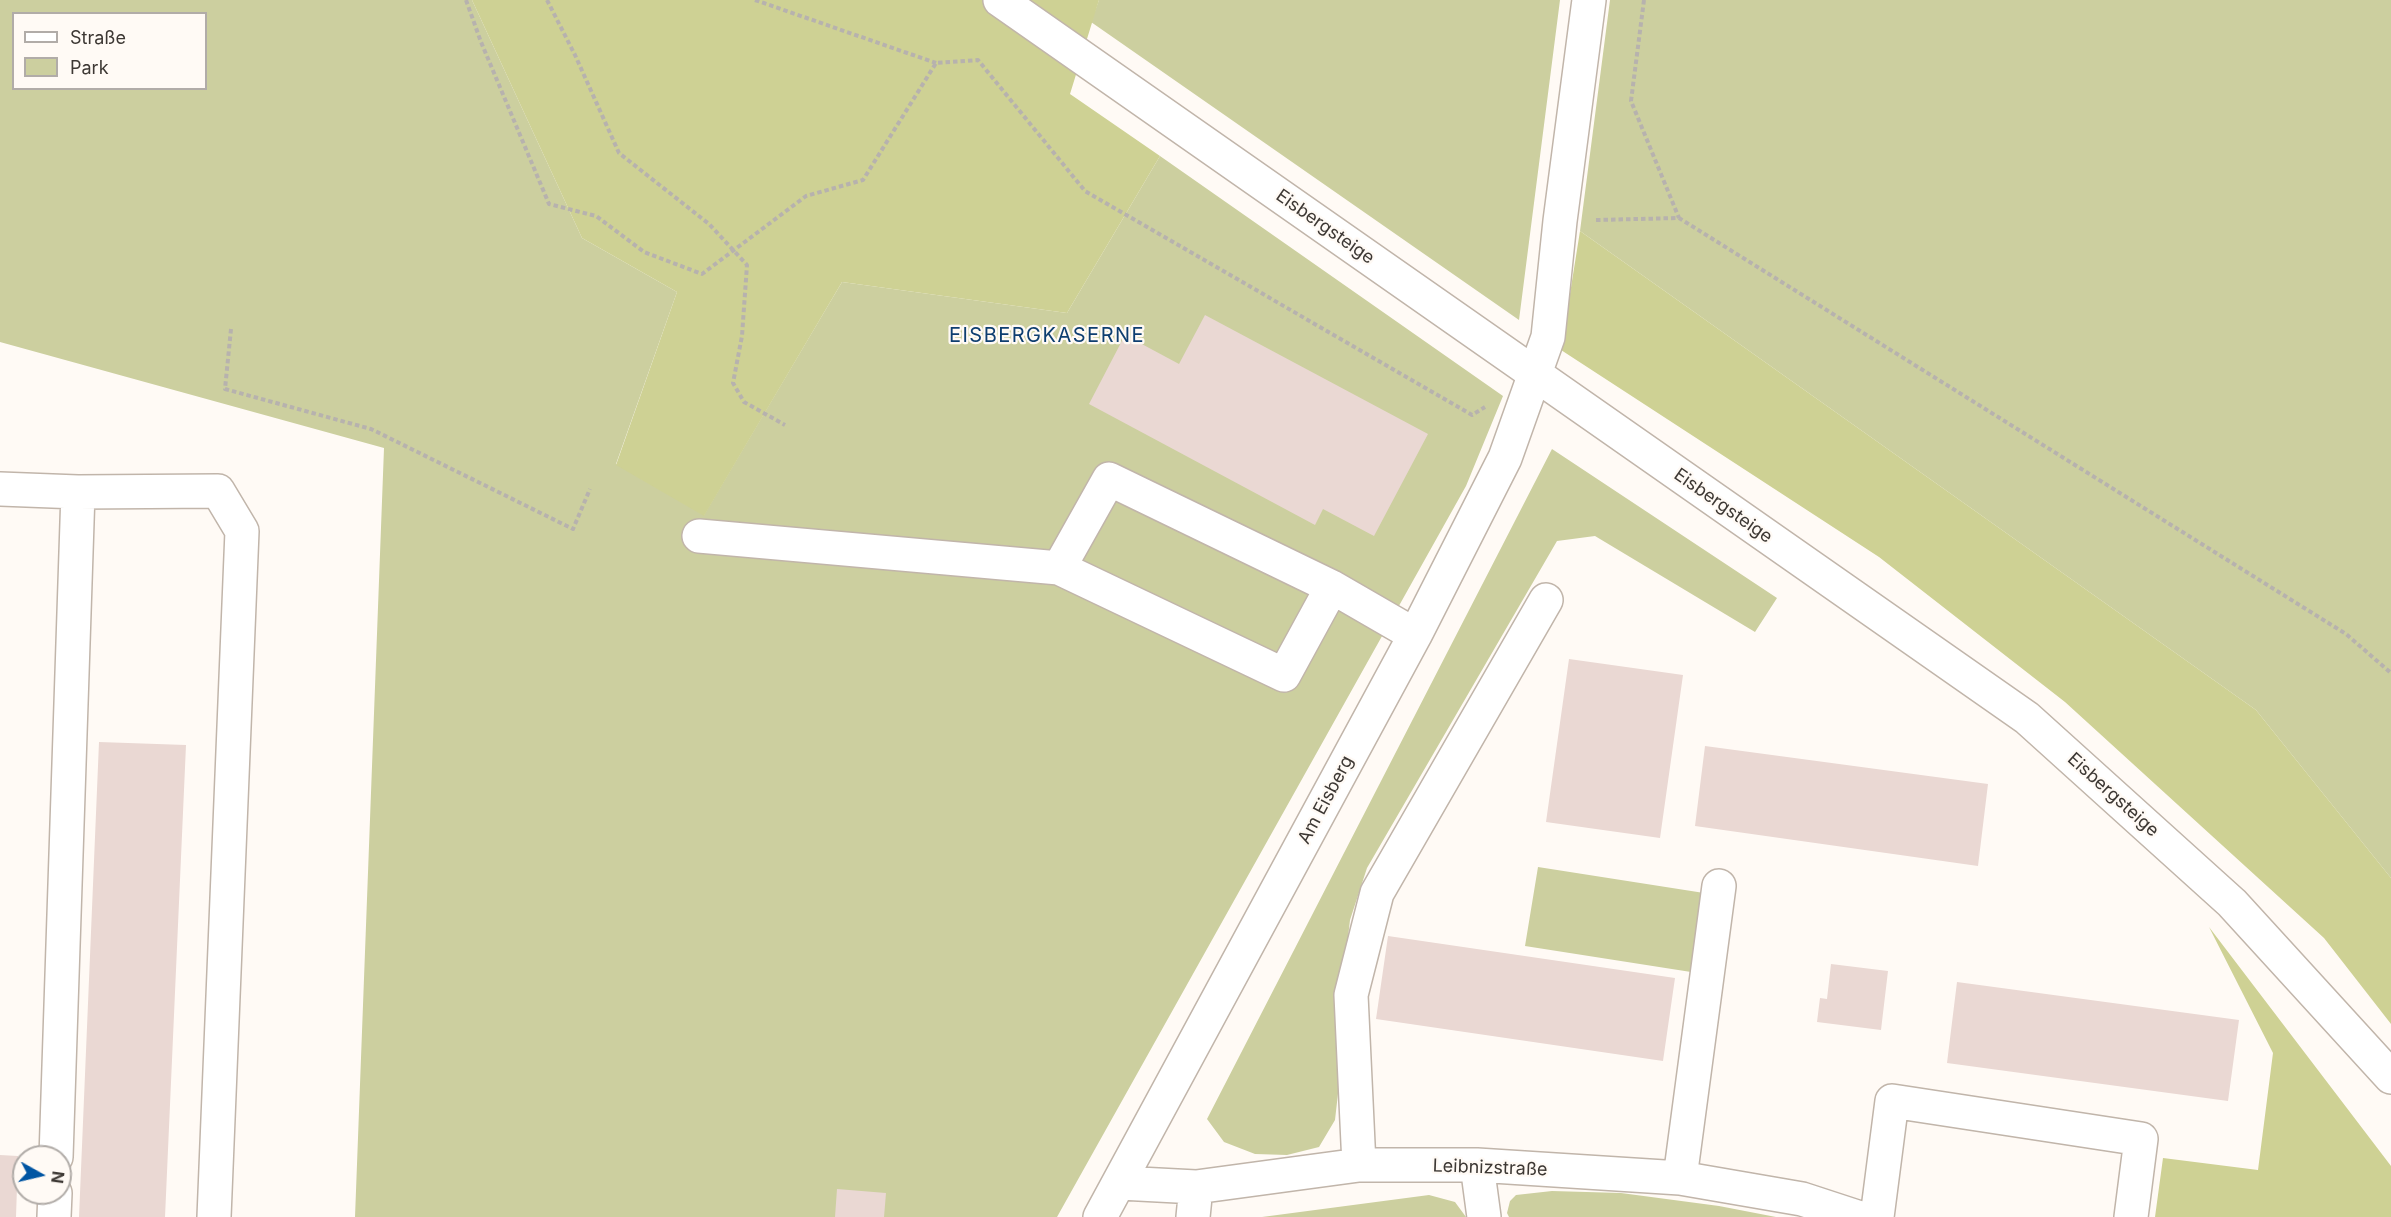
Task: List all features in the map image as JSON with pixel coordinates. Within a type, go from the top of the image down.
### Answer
[{"type":"street","name":"Eisbergsteige","points":[[1000,0],[2026,718],[2232,903],[2391,1077]]},
{"type":"street","name":"Am Eisberg","points":[[1100,1217],[1415,635],[1505,458],[1548,338],[1560,221],[1588,0]]},
{"type":"street","points":[[1059,568],[1109,479],[1332,587],[1415,635]]},
{"type":"street","points":[[0,489],[104,493],[218,491],[242,531],[214,1217]]},
{"type":"street","points":[[56,1145],[78,492]]},
{"type":"street","points":[[699,536],[1059,568],[1284,675],[1332,587]]},
{"type":"street","points":[[1359,1165],[1351,995],[1377,893],[1546,600]]},
{"type":"street","points":[[1680,1178],[1719,886]]},
{"type":"street","points":[[1877,1217],[1892,1101],[2141,1139],[2131,1217]]},
{"type":"street","name":"Leibnizstraße","points":[[1120,1183],[1195,1202],[1359,1165],[1477,1165],[1680,1178],[1802,1199],[1857,1217]]},
{"type":"street","points":[[1477,1165],[1484,1217]]},
{"type":"path","points":[[466,0],[481,42],[549,204],[596,216],[644,252],[702,274],[806,196],[863,180],[936,63]]},
{"type":"path","points":[[547,0],[575,55],[619,153],[709,224],[747,265],[742,336],[733,382],[744,402],[785,425]]},
{"type":"path","points":[[755,0],[936,63],[978,60],[1085,191],[1472,415],[1490,403]]},
{"type":"path","points":[[1644,0],[1631,101],[1679,218]]},
{"type":"path","points":[[1560,221],[1679,218],[2346,634],[2391,673]]},
{"type":"path","points":[[231,329],[225,389],[372,429],[573,529],[590,489]]},
{"type":"green space","points":[[0,0],[472,0],[582,238],[677,292],[616,464],[704,515],[842,282],[1067,313],[1160,156],[1503,396],[1466,486],[1057,1217],[355,1217],[384,448],[0,342]]},
{"type":"green space","points":[[472,0],[1099,0],[1070,94],[1160,156],[1067,313],[842,282],[704,516],[616,465],[677,292],[582,238]]},
{"type":"green space","points":[[1099,0],[1560,0],[1519,320],[1091,22]]},
{"type":"green space","points":[[1610,0],[2391,0],[2391,878],[2256,710],[1580,231]]},
{"type":"green space","points":[[1580,231],[2256,710],[2391,878],[2391,1024],[2324,938],[2065,702],[1879,557],[1561,350]]},
{"type":"green space","points":[[1552,449],[1777,598],[1755,632],[1595,536],[1557,541],[1367,868],[1350,920],[1339,1014],[1341,1067],[1335,1120],[1319,1147],[1287,1155],[1255,1154],[1224,1142],[1207,1119]]},
{"type":"green space","points":[[1538,867],[1704,893],[1691,972],[1525,946]]},
{"type":"green space","points":[[2209,927],[2391,1166],[2391,1217],[2155,1217],[2163,1158],[2258,1170],[2273,1053]]},
{"type":"green space","points":[[1552,1191],[1621,1193],[1719,1206],[1776,1217],[1509,1217],[1507,1213],[1510,1201],[1516,1195]]},
{"type":"green space","points":[[1429,1195],[1455,1202],[1466,1217],[1262,1217]]},
{"type":"building","points":[[1205,315],[1428,434],[1374,536],[1323,509],[1315,525],[1089,404],[1125,335],[1179,364]]},
{"type":"building","points":[[1569,659],[1683,675],[1660,838],[1546,822]]},
{"type":"building","points":[[99,742],[186,745],[165,1217],[79,1217]]},
{"type":"building","points":[[1705,746],[1988,784],[1978,866],[1695,826]]},
{"type":"building","points":[[1388,936],[1675,978],[1663,1061],[1376,1019]]},
{"type":"building","points":[[1831,964],[1888,971],[1881,1030],[1817,1022],[1820,998],[1827,999]]},
{"type":"building","points":[[1957,982],[2239,1020],[2228,1101],[1947,1063]]},
{"type":"building","points":[[0,1155],[12,1156],[12,1205],[16,1205],[16,1217],[0,1217]]},
{"type":"building","points":[[837,1189],[886,1193],[884,1217],[835,1217]]},
{"type":"district","name":"EISBERGKASERNE","points":[[1047,336]]}]
